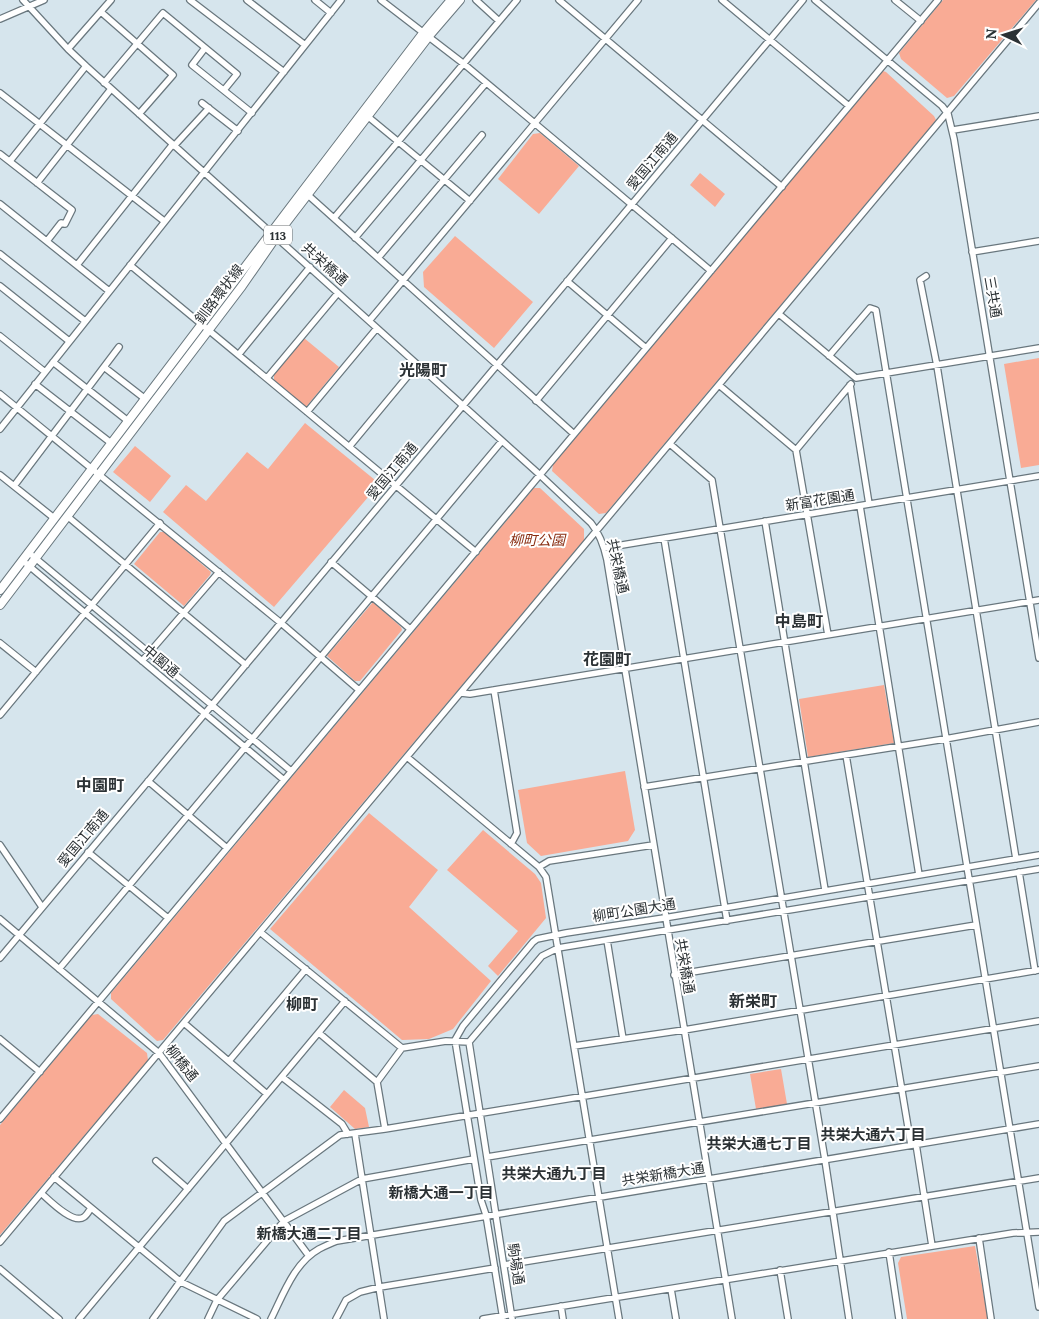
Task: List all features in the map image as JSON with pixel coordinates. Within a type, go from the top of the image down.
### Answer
[{"type":"main road","name":"釧路環状線","points":[[426,34],[460,0]]},
{"type":"main road","name":"釧路環状線","points":[[0,605],[99,474],[205,327],[426,34],[446,2]]},
{"type":"main road","name":"釧路環状線","points":[[274,235],[308,195],[365,114]]},
{"type":"main road","name":"釧路環状線","points":[[0,590],[144,398],[205,327]]},
{"type":"street","name":"共栄橋通","points":[[23,0],[68,49],[104,83],[463,405],[592,523],[598,531],[604,548],[666,931],[732,1319]]},
{"type":"street","points":[[0,11],[2,18],[44,0]]},
{"type":"street","points":[[68,49],[111,0]]},
{"type":"street","points":[[190,0],[284,72]]},
{"type":"street","points":[[247,0],[305,45]]},
{"type":"street","points":[[315,0],[331,13]]},
{"type":"street","points":[[0,429],[341,0]]},
{"type":"street","points":[[381,0],[486,82],[711,271]]},
{"type":"street","points":[[476,0],[499,21]]},
{"type":"street","points":[[334,218],[517,0]]},
{"type":"street","points":[[559,0],[782,187]]},
{"type":"street","points":[[370,321],[638,0]]},
{"type":"street","points":[[722,0],[849,106]]},
{"type":"street","name":"愛国江南通","points":[[0,958],[803,0]]},
{"type":"street","name":"三共通","points":[[815,0],[942,106],[948,114],[953,130],[1039,658]]},
{"type":"street","points":[[895,0],[920,20]]},
{"type":"street","points":[[0,1120],[358,690],[476,552],[938,0]]},
{"type":"street","points":[[0,1242],[1039,4]]},
{"type":"street","points":[[101,12],[173,75],[139,114]]},
{"type":"street","points":[[104,83],[162,12],[237,74],[224,90]]},
{"type":"street","points":[[205,48],[192,65],[252,112]]},
{"type":"street","points":[[10,161],[86,66]]},
{"type":"street","points":[[355,238],[486,82]]},
{"type":"street","points":[[37,183],[111,89]]},
{"type":"street","points":[[0,93],[164,221]]},
{"type":"street","points":[[202,103],[238,131]]},
{"type":"street","points":[[77,265],[131,196],[174,145],[209,108]]},
{"type":"street","points":[[365,114],[470,201]]},
{"type":"street","points":[[953,130],[1039,116]]},
{"type":"street","points":[[378,258],[482,135]]},
{"type":"street","points":[[0,154],[72,210],[65,224],[61,223],[46,241]]},
{"type":"street","points":[[308,195],[574,434]]},
{"type":"street","points":[[0,204],[110,291]]},
{"type":"street","points":[[536,400],[672,238]]},
{"type":"street","points":[[972,252],[1039,241]]},
{"type":"street","points":[[0,254],[85,321]]},
{"type":"street","points":[[130,265],[476,552]]},
{"type":"street","points":[[239,354],[310,267]]},
{"type":"street","points":[[926,276],[920,280],[937,366],[1016,859]]},
{"type":"street","points":[[567,281],[646,348]]},
{"type":"street","points":[[0,286],[69,341]]},
{"type":"street","points":[[267,378],[338,293]]},
{"type":"street","points":[[829,356],[870,308],[874,308],[876,310],[887,374],[1039,1307]]},
{"type":"street","points":[[779,314],[856,378]]},
{"type":"street","points":[[307,412],[377,328]]},
{"type":"street","points":[[0,336],[45,372]]},
{"type":"street","points":[[14,486],[119,347]]},
{"type":"street","points":[[796,450],[856,378],[1039,348]]},
{"type":"street","points":[[53,362],[128,421]]},
{"type":"street","points":[[349,447],[418,365]]},
{"type":"street","points":[[104,368],[144,398]]},
{"type":"street","points":[[36,384],[112,443]]},
{"type":"street","points":[[719,385],[796,450],[828,635]]},
{"type":"street","points":[[850,385],[869,504]]},
{"type":"street","points":[[0,394],[281,623],[358,690]]},
{"type":"street","points":[[59,969],[502,441]]},
{"type":"street","points":[[670,444],[712,480],[825,1160],[849,1319]]},
{"type":"street","points":[[0,475],[54,518]]},
{"type":"street","name":"新富花園通","points":[[604,548],[1039,476]]},
{"type":"street","points":[[860,506],[919,875]]},
{"type":"street","points":[[67,516],[246,665]]},
{"type":"street","points":[[765,522],[825,890]]},
{"type":"street","points":[[0,715],[160,523]]},
{"type":"street","points":[[664,538],[727,921]]},
{"type":"street","name":"中園通","points":[[28,552],[291,771]]},
{"type":"street","name":"中園通","points":[[22,560],[284,780]]},
{"type":"street","points":[[331,562],[410,629]]},
{"type":"street","points":[[142,661],[219,572]]},
{"type":"street","points":[[461,693],[470,694],[1039,600]]},
{"type":"street","points":[[0,643],[36,672]]},
{"type":"street","points":[[494,690],[518,833],[511,844]]},
{"type":"street","points":[[644,788],[1039,722]]},
{"type":"street","points":[[846,755],[876,941],[932,1246]]},
{"type":"street","points":[[407,757],[539,867],[546,877],[619,1319]]},
{"type":"street","points":[[148,780],[227,848]]},
{"type":"street","points":[[0,845],[42,907]]},
{"type":"street","points":[[539,867],[549,861],[653,845]]},
{"type":"street","points":[[88,852],[168,918]]},
{"type":"street","name":"柳町公園大通","points":[[455,1040],[463,1026],[533,942],[538,939],[1039,855]]},
{"type":"street","name":"柳町公園大通","points":[[469,1042],[542,956],[558,948],[1039,869]]},
{"type":"street","points":[[574,1046],[684,1030],[1037,971],[1018,872]]},
{"type":"street","name":"柳橋通","points":[[0,919],[159,1053],[309,1256]]},
{"type":"street","points":[[674,975],[976,925]]},
{"type":"street","points":[[260,932],[402,1048]]},
{"type":"street","points":[[607,940],[623,1039]]},
{"type":"street","points":[[229,1060],[306,969]]},
{"type":"street","points":[[79,1319],[344,1001]]},
{"type":"street","points":[[153,1319],[224,1221],[340,1135],[467,1116],[1039,1022]]},
{"type":"street","points":[[184,1023],[267,1094]]},
{"type":"street","points":[[319,1033],[376,1082],[385,1129]]},
{"type":"street","points":[[455,1040],[481,1200],[486,1215]]},
{"type":"street","points":[[376,1082],[402,1048],[455,1040],[469,1042],[495,1214]]},
{"type":"street","points":[[1,1041],[40,1072]]},
{"type":"street","points":[[487,1156],[1039,1066]]},
{"type":"street","points":[[282,1077],[342,1124],[348,1134]]},
{"type":"street","name":"共栄新橋大通","points":[[272,1319],[293,1275],[309,1256],[337,1241],[1039,1124]]},
{"type":"street","points":[[355,1134],[384,1319]]},
{"type":"street","points":[[208,1319],[217,1300],[284,1221],[362,1180],[474,1158]]},
{"type":"street","points":[[156,1161],[188,1189]]},
{"type":"street","points":[[54,1177],[181,1282],[257,1319]]},
{"type":"street","points":[[504,1265],[1039,1178]]},
{"type":"street","points":[[41,1193],[72,1218],[79,1219],[84,1217],[92,1208]]},
{"type":"street","name":"駒場通","points":[[495,1214],[512,1317]]},
{"type":"street","name":"駒場通","points":[[486,1215],[503,1317]]},
{"type":"street","points":[[483,1319],[512,1317],[561,1306],[889,1252],[1012,1233],[1039,1232]]},
{"type":"street","points":[[979,1238],[991,1319]]},
{"type":"street","points":[[889,1252],[899,1319]]},
{"type":"street","points":[[336,1319],[346,1300],[352,1295],[380,1287],[495,1268]]},
{"type":"street","points":[[0,1269],[59,1319]]},
{"type":"street","points":[[780,1270],[788,1319]]},
{"type":"street","points":[[671,1289],[676,1319]]},
{"type":"street","points":[[561,1306],[563,1319]]},
{"type":"green space","points":[[943,0],[1036,0],[954,96],[947,98],[901,59],[899,53]]},
{"type":"green space","name":"柳町公園","points":[[883,71],[934,116],[936,120],[606,513],[599,514],[552,471],[553,465]]},
{"type":"green space","points":[[540,133],[579,166],[539,214],[498,179],[533,134]]},
{"type":"green space","points":[[700,173],[725,194],[715,207],[690,185]]},
{"type":"green space","points":[[455,236],[533,302],[494,348],[424,287],[423,272]]},
{"type":"green space","points":[[304,338],[339,367],[306,407],[274,380],[274,374]]},
{"type":"green space","points":[[1039,358],[1039,465],[1021,468],[1004,364]]},
{"type":"green space","points":[[305,423],[375,480],[375,489],[274,607],[163,512],[186,485],[206,501],[247,452],[268,469]]},
{"type":"green space","points":[[135,446],[171,476],[150,502],[113,472]]},
{"type":"green space","name":"柳町公園","points":[[534,488],[540,488],[584,529],[584,540],[163,1040],[157,1041],[111,999],[111,993]]},
{"type":"green space","points":[[160,532],[164,532],[211,572],[184,606],[134,564]]},
{"type":"green space","points":[[373,602],[402,630],[360,681],[355,681],[327,656]]},
{"type":"green space","points":[[884,685],[894,743],[808,757],[799,699]]},
{"type":"green space","points":[[625,771],[635,830],[628,841],[541,856],[527,843],[518,790]]},
{"type":"green space","points":[[369,813],[438,870],[409,907],[491,981],[453,1029],[429,1039],[402,1040],[270,929]]},
{"type":"green space","points":[[483,830],[535,874],[541,883],[546,918],[498,976],[488,966],[518,931],[447,870]]},
{"type":"green space","points":[[98,1014],[147,1053],[148,1060],[0,1235],[0,1125],[92,1015]]},
{"type":"green space","points":[[781,1069],[787,1104],[756,1109],[750,1074]]},
{"type":"green space","points":[[344,1090],[365,1108],[369,1127],[355,1129],[330,1107]]},
{"type":"green space","points":[[975,1246],[988,1319],[907,1319],[898,1263],[901,1257]]},
{"type":"district","name":"光陽町","points":[[423,370]]},
{"type":"district","name":"中島町","points":[[799,621]]},
{"type":"district","name":"花園町","points":[[607,659]]},
{"type":"district","name":"中園町","points":[[100,785]]},
{"type":"district","name":"新栄町","points":[[753,1001]]},
{"type":"district","name":"柳町","points":[[302,1004]]},
{"type":"district","name":"共栄大通六丁目","points":[[873,1134]]},
{"type":"district","name":"共栄大通七丁目","points":[[759,1143]]},
{"type":"district","name":"共栄大通九丁目","points":[[554,1173]]},
{"type":"district","name":"新橋大通一丁目","points":[[441,1192]]},
{"type":"district","name":"新橋大通二丁目","points":[[309,1233]]}]
